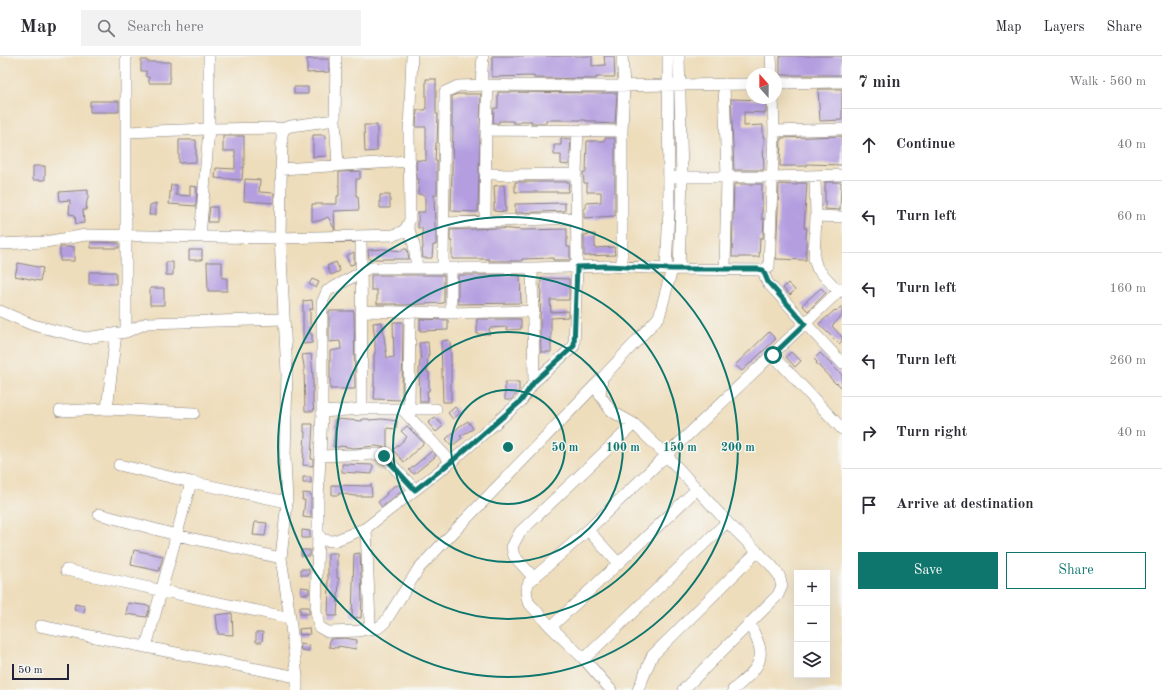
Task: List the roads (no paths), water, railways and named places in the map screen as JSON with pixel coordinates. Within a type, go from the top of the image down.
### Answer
[{"type":"street","points":[[106,409],[121,333],[126,236],[126,56]]},
{"type":"street","points":[[200,237],[209,128],[209,56]]},
{"type":"street","points":[[336,56],[335,120],[338,165]]},
{"type":"street","points":[[0,244],[45,242],[86,235],[280,238],[393,235],[402,233],[408,227],[410,219],[412,56]]},
{"type":"street","points":[[483,56],[486,130],[485,222]]},
{"type":"street","points":[[622,56],[624,85],[622,130],[622,267]]},
{"type":"street","points":[[668,56],[669,210],[673,269]]},
{"type":"street","points":[[679,56],[682,177],[673,269],[659,317],[419,568],[385,622],[378,628],[359,631],[328,632],[318,627],[316,611],[322,412],[322,303],[327,291],[369,268],[622,267],[673,269],[763,270],[769,267],[771,177],[774,131],[773,104]]},
{"type":"street","points":[[771,56],[772,68]]},
{"type":"street","points":[[782,83],[842,82]]},
{"type":"street","points":[[724,84],[727,177],[725,269]]},
{"type":"street","points":[[451,313],[444,223],[445,92],[458,86],[485,85],[746,84]]},
{"type":"street","points":[[126,132],[209,128],[285,128],[335,120]]},
{"type":"street","points":[[285,128],[282,134],[280,238],[287,374],[285,459],[287,502],[281,558],[290,618],[298,690]]},
{"type":"street","points":[[774,131],[842,129]]},
{"type":"street","points":[[486,130],[622,130]]},
{"type":"street","points":[[318,532],[322,540],[334,541],[366,528],[451,462],[521,401],[534,382],[574,346],[577,267],[576,174],[578,130]]},
{"type":"street","points":[[281,169],[410,161]]},
{"type":"street","points":[[485,173],[504,175],[576,174]]},
{"type":"street","points":[[669,176],[771,177],[842,175]]},
{"type":"street","points":[[611,690],[584,659],[528,602],[526,590],[529,582],[588,530],[840,290],[817,268],[814,258],[816,216],[815,176]]},
{"type":"street","points":[[816,216],[842,217]]},
{"type":"street","points":[[444,223],[576,218]]},
{"type":"street","points":[[408,227],[414,245],[418,268]]},
{"type":"street","points":[[361,236],[362,409]]},
{"type":"street","points":[[532,268],[534,311],[534,382]]},
{"type":"street","points":[[763,270],[768,282],[805,324],[840,358]]},
{"type":"street","points":[[0,311],[33,325],[86,338],[121,333],[147,323],[284,319]]},
{"type":"street","points":[[361,311],[451,313],[534,311]]},
{"type":"street","points":[[410,312],[405,409],[451,462]]},
{"type":"street","points":[[773,355],[842,429]]},
{"type":"street","points":[[602,378],[603,384],[600,391],[610,411],[634,424],[666,455],[727,522],[771,565],[779,575],[782,586],[778,595],[683,690]]},
{"type":"street","points":[[60,411],[106,409],[194,413]]},
{"type":"street","points":[[322,412],[362,409],[436,409]]},
{"type":"street","points":[[534,578],[514,556],[512,547],[520,532],[634,424]]},
{"type":"street","points":[[320,456],[379,454],[384,456],[415,490]]},
{"type":"street","points":[[119,465],[287,502]]},
{"type":"street","points":[[146,647],[191,482]]},
{"type":"street","points":[[551,627],[697,489]]},
{"type":"street","points":[[99,514],[176,535],[281,558]]},
{"type":"street","points":[[584,659],[727,522]]},
{"type":"street","points":[[366,528],[370,623],[367,629]]},
{"type":"street","points":[[588,530],[618,563]]},
{"type":"street","points":[[638,690],[652,656],[757,552]]},
{"type":"street","points":[[66,570],[290,618]]},
{"type":"street","points":[[734,690],[754,670],[759,660],[760,650],[750,624]]},
{"type":"street","points":[[40,626],[297,677]]}]
